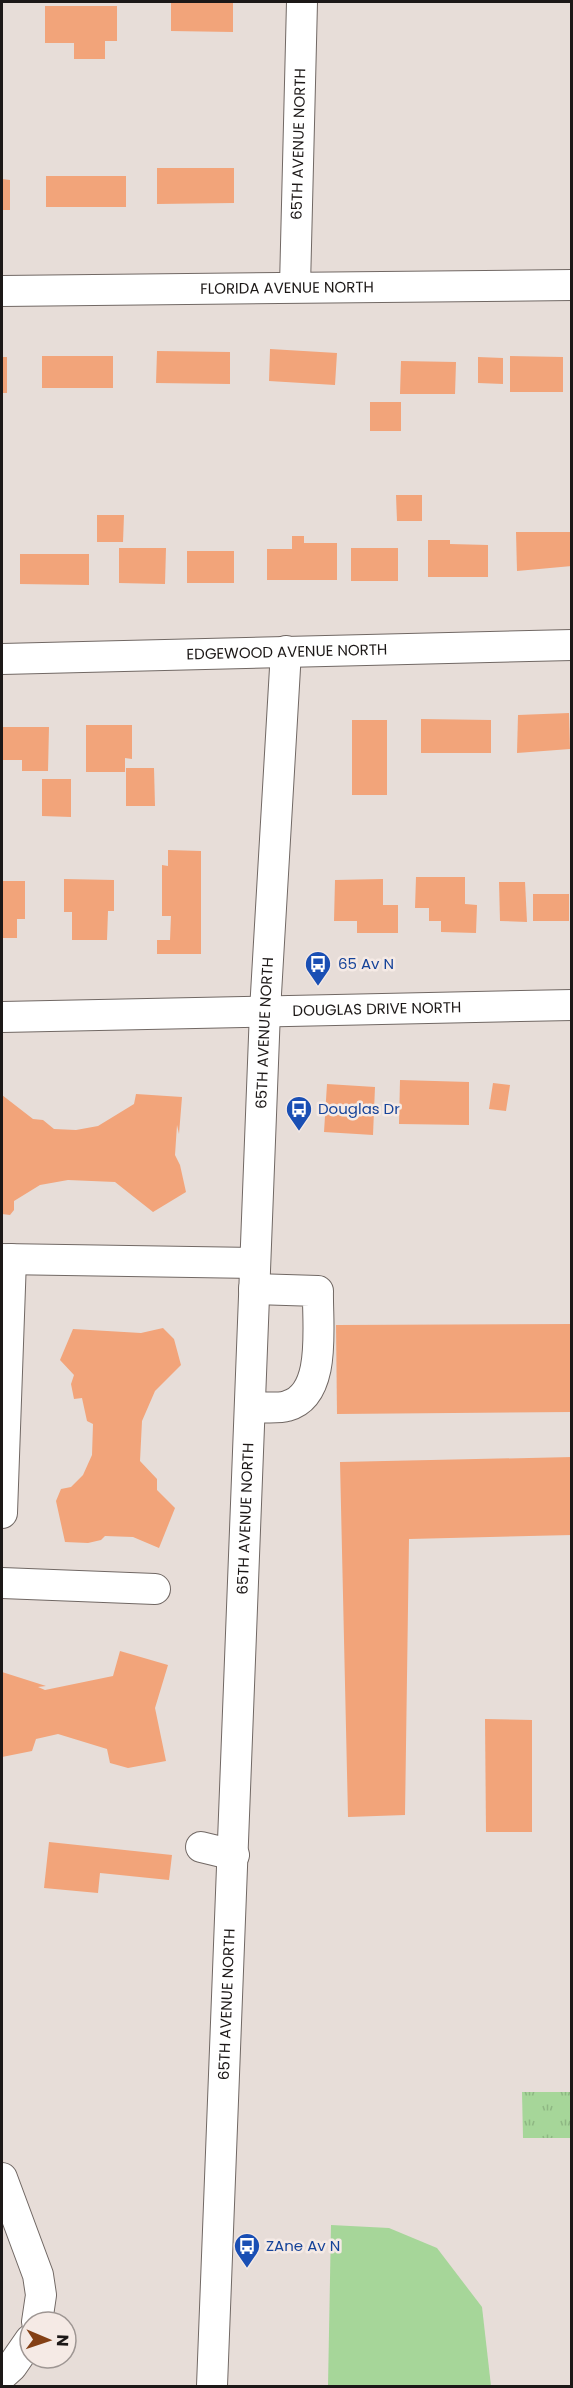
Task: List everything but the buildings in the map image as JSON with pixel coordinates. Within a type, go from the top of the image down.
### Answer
[{"type":"street","name":"65TH AVENUE NORTH","points":[[295,286],[302,2]]},
{"type":"street","name":"FLORIDA AVENUE NORTH","points":[[2,291],[295,286],[572,285]]},
{"type":"street","name":"EDGEWOOD AVENUE NORTH","points":[[2,658],[572,645]]},
{"type":"street","name":"65TH AVENUE NORTH","points":[[212,2386],[265,1011],[286,651]]},
{"type":"street","name":"DOUGLAS DRIVE NORTH","points":[[2,1017],[572,1005]]},
{"type":"street","points":[[2,1513],[6,1259],[255,1276],[318,1291],[317,1371],[310,1388],[287,1407],[250,1407]]},
{"type":"street","points":[[2,1583],[155,1589]]},
{"type":"street","points":[[201,1847],[234,1855]]},
{"type":"street","points":[[2,2178],[38,2275],[41,2295],[39,2310]]},
{"type":"street","points":[[2,2375],[18,2357]]},
{"type":"green space","points":[[522,2092],[571,2092],[571,2138],[523,2138]]},
{"type":"green space","points":[[331,2225],[389,2228],[437,2248],[482,2307],[491,2386],[328,2386]]},
{"type":"place","name":"65 Av N","points":[[318,987]]},
{"type":"place","name":"Douglas Dr","points":[[299,1132]]},
{"type":"place","name":"ZAne Av N","points":[[247,2269]]}]
